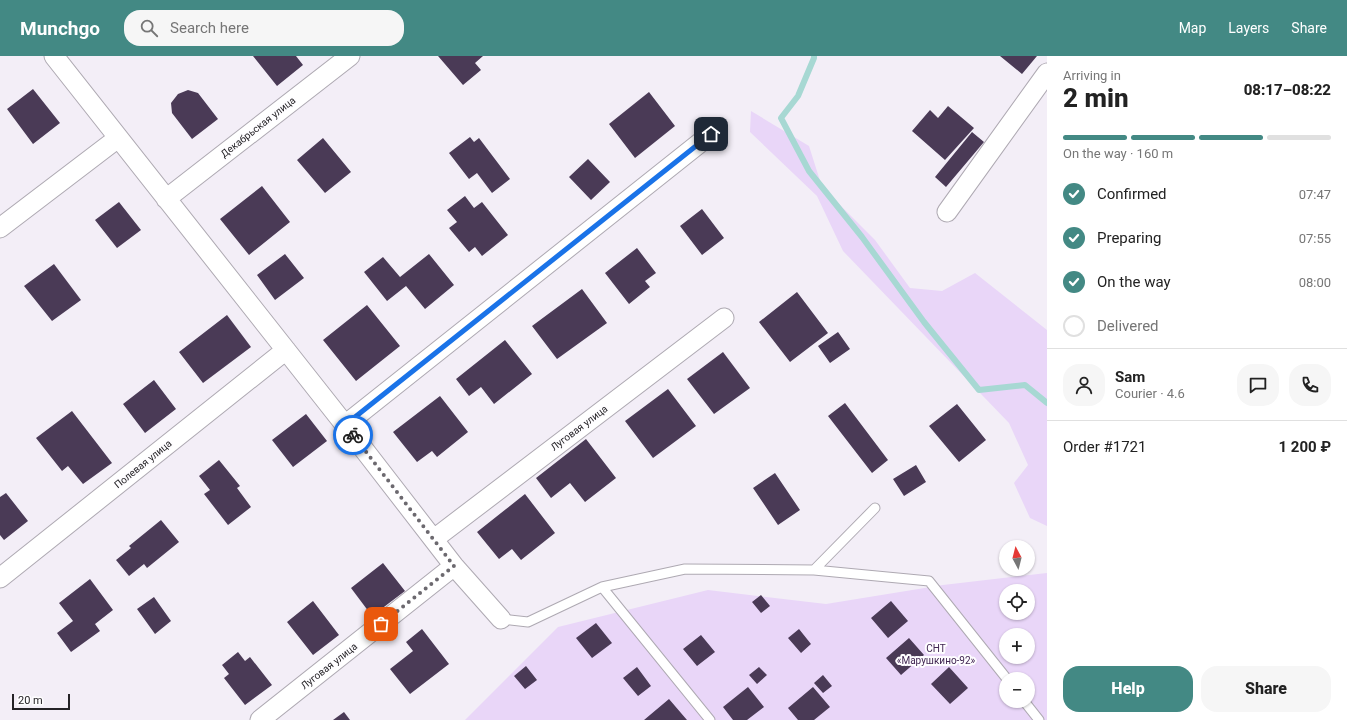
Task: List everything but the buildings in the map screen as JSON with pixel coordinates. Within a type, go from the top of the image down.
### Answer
[{"type":"street","points":[[54,56],[434,538],[454,566],[501,619]]},
{"type":"street","name":"Декабрьская улица","points":[[166,198],[350,56]]},
{"type":"street","points":[[947,212],[1047,73]]},
{"type":"street","points":[[345,425],[711,134]]},
{"type":"street","points":[[0,228],[118,138]]},
{"type":"street","name":"Луговая улица","points":[[434,538],[724,318]]},
{"type":"street","name":"Полевая улица","points":[[0,578],[286,350]]},
{"type":"street","name":"Луговая улица","points":[[260,720],[454,566]]},
{"type":"lane","points":[[814,570],[875,508]]},
{"type":"lane","points":[[501,619],[528,622],[602,586],[685,568],[814,570],[929,581],[1001,672]]},
{"type":"lane","points":[[602,586],[710,720]]},
{"type":"lane","points":[[1030,708],[1040,720]]},
{"type":"green space","points":[[751,111],[809,146],[822,187],[875,240],[910,288],[942,291],[975,273],[1047,330],[1047,526],[1030,518],[1014,483],[1028,465],[1009,423],[843,251],[817,196],[750,132]]},
{"type":"green space","name":"СНТ «Марушкино-92»","points":[[1047,573],[1047,720],[465,720],[558,627],[708,590],[826,604],[943,585],[1021,576],[1035,576],[1035,574]]},
{"type":"waterway","points":[[814,56],[798,96],[781,118],[809,171],[862,237],[924,322],[979,390],[1025,385],[1047,403]]},
{"type":"way so far","points":[[353,435],[434,538],[454,566],[381,624]]},
{"type":"route","points":[[353,435],[345,425],[711,134]]}]
